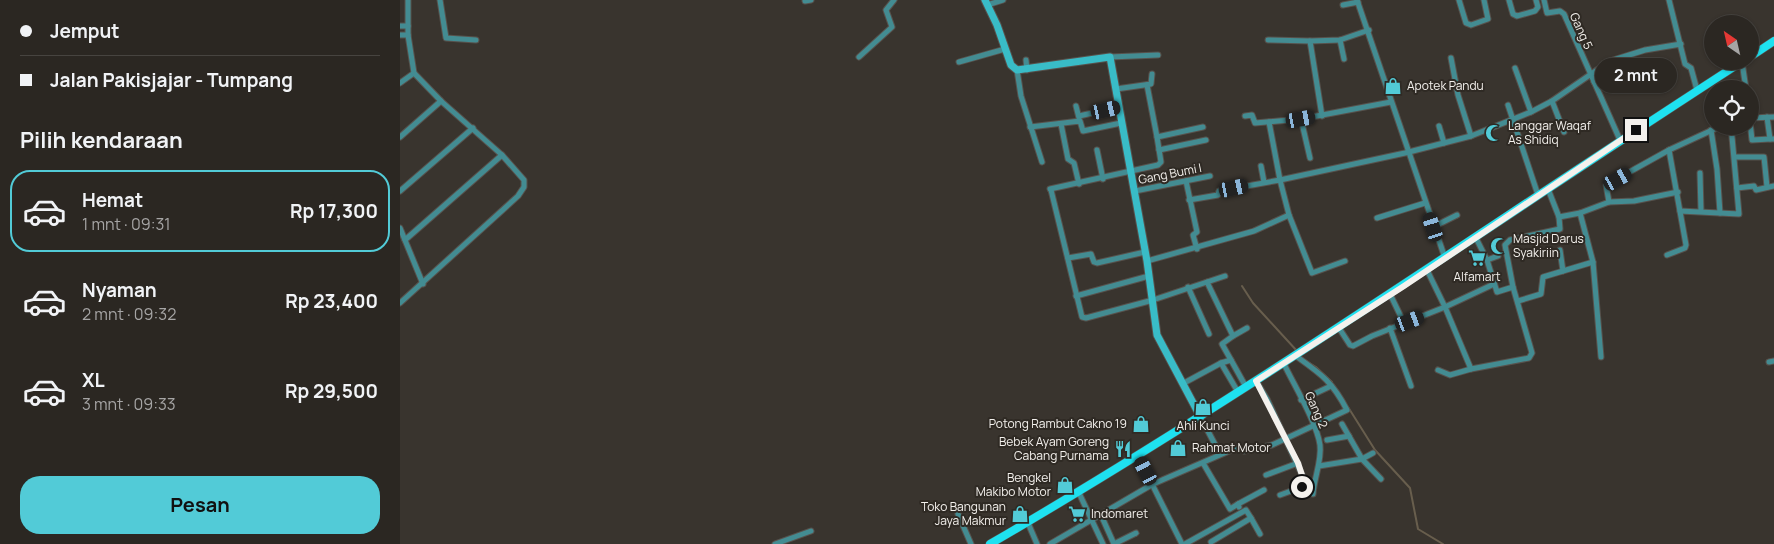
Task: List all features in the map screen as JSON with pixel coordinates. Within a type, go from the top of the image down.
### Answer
[{"type":"main road","points":[[1759,50],[1774,41]]},
{"type":"main road","points":[[990,544],[1078,493],[1284,364],[1728,70]]},
{"type":"street","points":[[400,303],[522,192],[524,180],[502,156],[441,101],[414,73],[408,35],[408,0]]},
{"type":"street","points":[[440,0],[446,38],[476,40]]},
{"type":"street","points":[[805,0],[811,0]]},
{"type":"street","points":[[860,57],[892,27],[886,10],[894,0]]},
{"type":"street","points":[[1003,0],[989,3],[1011,65],[1017,70],[1030,127],[1042,162]]},
{"type":"street","points":[[1459,0],[1466,23],[1469,25],[1488,20],[1484,0]]},
{"type":"street","points":[[1509,0],[1513,14],[1517,16],[1535,11],[1538,7],[1536,0]]},
{"type":"street","name":"Gang 5","points":[[1544,0],[1547,13],[1560,11],[1564,14],[1620,140]]},
{"type":"street","points":[[1669,0],[1685,64],[1691,68],[1697,90]]},
{"type":"street","points":[[1343,5],[1357,1],[1369,30],[1391,102],[1410,152],[1433,227],[1445,258]]},
{"type":"street","points":[[400,26],[408,26]]},
{"type":"street","points":[[1268,40],[1340,40],[1369,30]]},
{"type":"street","points":[[400,35],[408,35]]},
{"type":"street","points":[[1340,40],[1344,59]]},
{"type":"street","points":[[1310,41],[1322,116]]},
{"type":"street","points":[[1189,200],[1218,195],[1220,191],[1410,152],[1471,136],[1531,112],[1552,101],[1590,73],[1622,56],[1681,44]]},
{"type":"street","points":[[959,62],[1005,49]]},
{"type":"street","points":[[1017,70],[1110,57],[1158,54]]},
{"type":"street","points":[[1110,57],[1147,261],[1157,335],[1220,454]]},
{"type":"street","points":[[1451,58],[1458,94],[1471,136]]},
{"type":"street","points":[[1026,60],[1027,70]]},
{"type":"street","points":[[1515,68],[1531,112]]},
{"type":"street","points":[[1594,82],[1617,71]]},
{"type":"street","points":[[400,83],[414,73]]},
{"type":"street","points":[[1116,89],[1147,85],[1152,82],[1152,74]]},
{"type":"street","points":[[1147,85],[1160,163],[1103,179],[1050,190],[1068,258],[1080,314],[1084,318],[1153,300],[1225,276]]},
{"type":"street","points":[[400,137],[441,101]]},
{"type":"street","points":[[1552,101],[1564,132]]},
{"type":"street","points":[[1245,116],[1252,115],[1255,123],[1301,119],[1391,102]]},
{"type":"street","points":[[1076,106],[1083,131],[1121,123]]},
{"type":"street","points":[[1508,106],[1538,196]]},
{"type":"street","points":[[1030,127],[1062,124],[1119,107]]},
{"type":"street","points":[[1759,117],[1774,117]]},
{"type":"street","points":[[1751,135],[1752,140],[1772,139],[1767,117]]},
{"type":"street","points":[[1301,119],[1310,158]]},
{"type":"street","points":[[1269,122],[1289,215],[1312,273],[1345,262]]},
{"type":"street","points":[[1062,124],[1068,159],[1074,163],[1079,184]]},
{"type":"street","points":[[1439,126],[1444,143]]},
{"type":"street","points":[[1157,137],[1203,127]]},
{"type":"street","points":[[400,191],[473,128]]},
{"type":"street","points":[[1609,202],[1606,185],[1669,150],[1704,133]]},
{"type":"street","points":[[1712,135],[1717,169],[1720,213]]},
{"type":"street","points":[[1680,211],[1739,214],[1732,135]]},
{"type":"street","points":[[1159,150],[1206,140]]},
{"type":"street","points":[[1098,150],[1103,179]]},
{"type":"street","points":[[1667,255],[1686,246],[1678,192],[1669,150]]},
{"type":"street","points":[[405,240],[502,156]]},
{"type":"street","points":[[1735,157],[1764,157],[1767,187]]},
{"type":"street","points":[[1261,166],[1264,182]]},
{"type":"street","points":[[1700,173],[1701,211]]},
{"type":"street","name":"Gang Bumi I","points":[[1135,191],[1210,176]]},
{"type":"street","points":[[1186,181],[1197,232],[1193,235],[1197,249]]},
{"type":"street","points":[[1737,188],[1754,186],[1756,190],[1774,186]]},
{"type":"street","points":[[1438,370],[1450,375],[1531,356],[1532,353],[1513,287],[1505,243],[1534,234],[1558,231],[1560,217],[1548,189]]},
{"type":"street","points":[[1560,217],[1580,213],[1609,202],[1634,201],[1678,192]]},
{"type":"street","points":[[1377,218],[1425,202]]},
{"type":"street","points":[[1580,213],[1592,262],[1601,356]]},
{"type":"street","points":[[1147,261],[1254,232],[1289,215]]},
{"type":"street","points":[[1433,227],[1457,215]]},
{"type":"street","points":[[400,228],[423,284]]},
{"type":"street","points":[[1476,238],[1487,260],[1498,292],[1513,287]]},
{"type":"street","points":[[1560,250],[1563,271]]},
{"type":"street","points":[[1068,258],[1091,254],[1094,262],[1097,263],[1145,252]]},
{"type":"street","points":[[1487,260],[1498,256]]},
{"type":"street","points":[[1518,301],[1541,294],[1544,277],[1592,262]]},
{"type":"street","points":[[1427,270],[1445,307],[1471,370]]},
{"type":"street","points":[[1076,296],[1149,276]]},
{"type":"street","points":[[1207,282],[1233,336]]},
{"type":"street","points":[[1339,328],[1352,346],[1494,284]]},
{"type":"street","points":[[1188,287],[1209,334]]},
{"type":"street","points":[[1390,294],[1404,323]]},
{"type":"street","points":[[1246,388],[1222,344],[1247,328]]},
{"type":"street","points":[[1390,328],[1411,386]]},
{"type":"street","points":[[1050,544],[1174,473],[1203,463],[1236,448],[1244,451],[1255,450],[1286,439],[1347,410],[1331,386],[1316,369],[1298,355]]},
{"type":"street","points":[[1184,383],[1221,363],[1231,360]]},
{"type":"street","points":[[1221,363],[1238,392]]},
{"type":"street","name":"Gang 2","points":[[1284,364],[1320,445],[1319,466],[1316,470],[1313,494]]},
{"type":"street","points":[[1256,381],[1298,463],[1304,484],[1280,495]]},
{"type":"street","points":[[1301,400],[1331,386]]},
{"type":"street","points":[[1342,424],[1362,459],[1381,479]]},
{"type":"street","points":[[1327,440],[1349,436]]},
{"type":"street","points":[[1319,466],[1362,459],[1373,453]]},
{"type":"street","points":[[1138,456],[1183,544],[1246,510],[1260,534]]},
{"type":"street","points":[[1203,463],[1230,509],[1264,490]]},
{"type":"street","points":[[1266,475],[1298,463]]},
{"type":"street","points":[[1078,493],[1103,544]]},
{"type":"street","points":[[1238,504],[1242,511]]},
{"type":"street","points":[[958,514],[971,544]]},
{"type":"street","points":[[1101,515],[1114,544],[1136,532]]},
{"type":"street","points":[[1215,542],[1251,518]]},
{"type":"street","points":[[1028,522],[1037,544]]},
{"type":"street","points":[[775,544],[811,531]]},
{"type":"waterway","points":[[1242,286],[1253,303],[1297,351]]},
{"type":"waterway","points":[[1303,359],[1316,367],[1332,382]]},
{"type":"waterway","points":[[1348,407],[1375,450],[1410,488],[1418,529],[1443,544]]},
{"type":"place","name":"Apotek Pandu","points":[[1393,86]]},
{"type":"place","name":"Langgar Waqaf As Shidiq","points":[[1494,133]]},
{"type":"place","name":"Masjid Darus Syakiriin","points":[[1499,246]]},
{"type":"place","name":"Alfamart","points":[[1477,258]]},
{"type":"place","name":"Ahli Kunci","points":[[1203,407]]},
{"type":"place","name":"Potong Rambut Cakno 19","points":[[1141,424]]},
{"type":"place","name":"Rahmat Motor","points":[[1178,448]]},
{"type":"place","name":"Bebek Ayam Goreng Cabang Purnama","points":[[1123,449]]},
{"type":"place","name":"Bengkel Makibo Motor","points":[[1065,485]]},
{"type":"place","name":"Toko Bangunan Jaya Makmur","points":[[1020,514]]},
{"type":"place","name":"Indomaret","points":[[1077,514]]},
{"type":"route","points":[[1302,487],[1304,481],[1298,463],[1267,399],[1256,381],[1404,286],[1636,130]]}]
